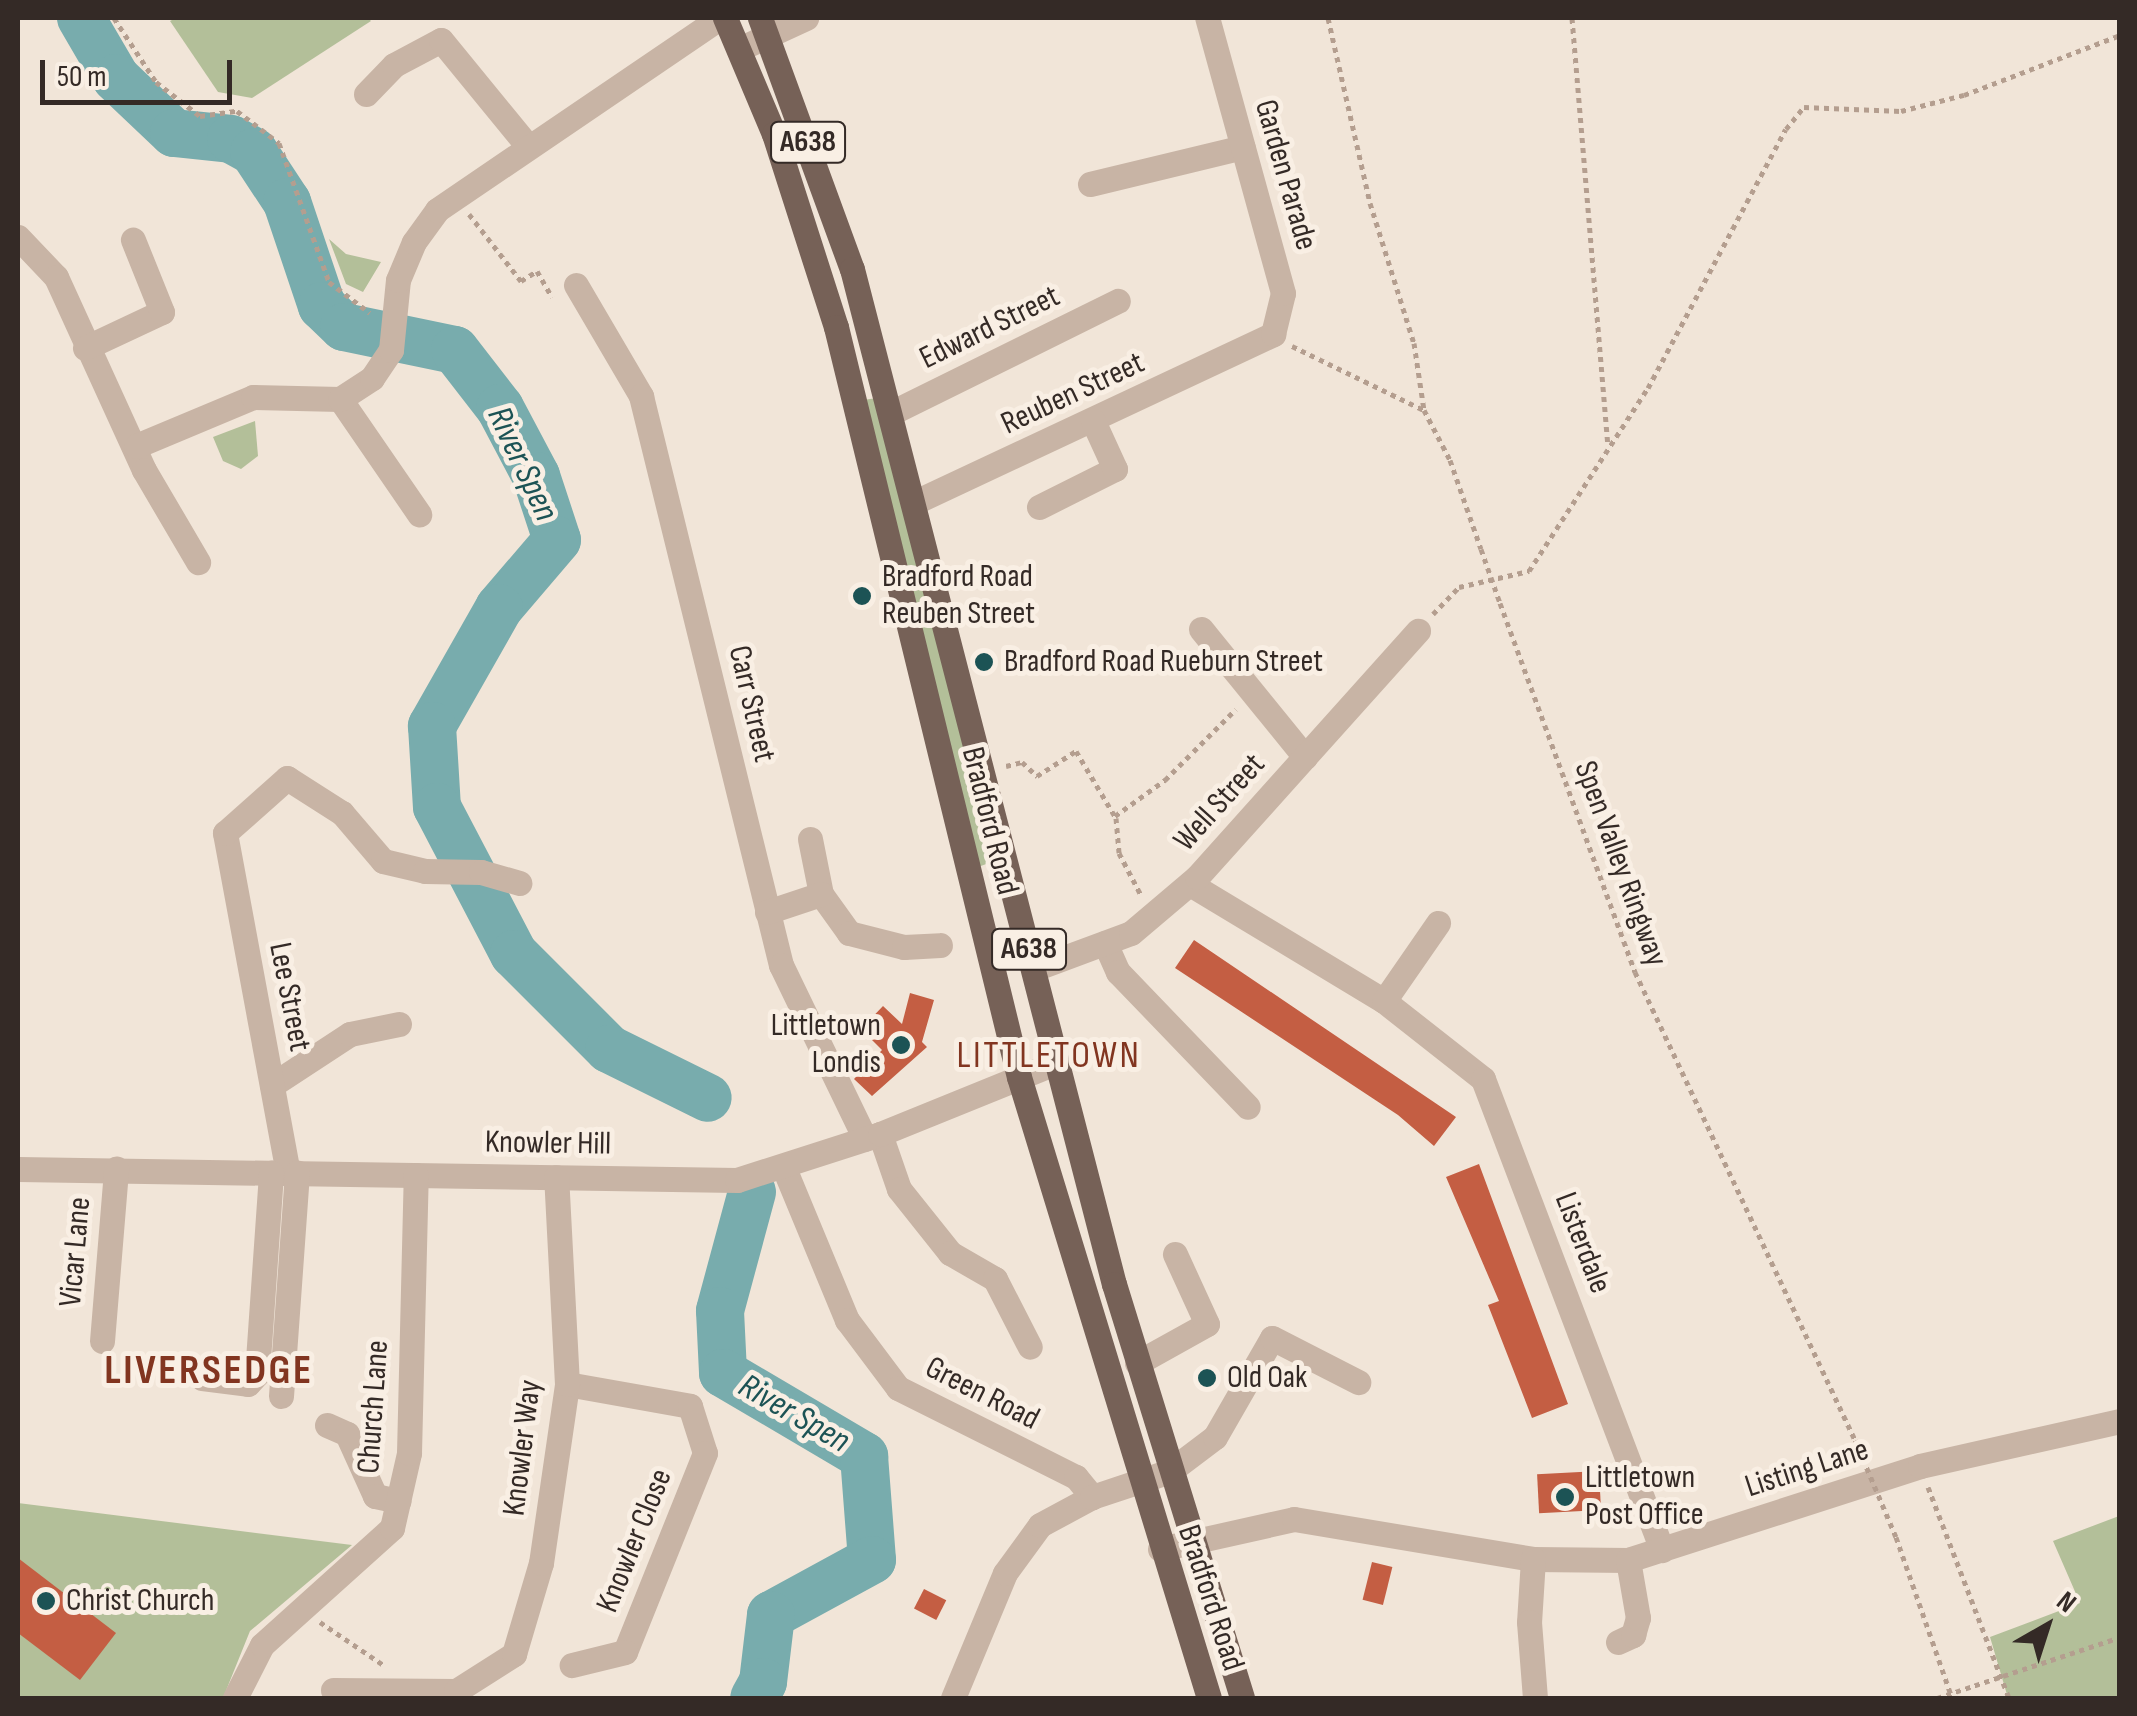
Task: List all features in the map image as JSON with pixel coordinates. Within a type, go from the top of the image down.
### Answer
[{"type":"main road","name":"Bradford Road","points":[[722,18],[774,134],[836,327],[1019,1076],[1160,1549],[1209,1698]]},
{"type":"main road","name":"Bradford Road","points":[[763,26],[852,269],[1138,1363],[1242,1698]]},
{"type":"street","points":[[140,458],[253,397],[340,399],[372,378],[394,332],[398,280],[414,242],[456,195],[584,106],[722,18]]},
{"type":"street","points":[[738,49],[763,26],[806,18]]},
{"type":"street","name":"Garden Parade","points":[[1207,18],[1284,292],[1266,339]]},
{"type":"street","points":[[366,94],[394,65],[441,40],[527,146]]},
{"type":"street","points":[[1090,184],[1242,147]]},
{"type":"street","points":[[18,237],[56,277],[140,458],[198,562]]},
{"type":"street","points":[[86,348],[162,312],[133,240]]},
{"type":"street","name":"Carr Street","points":[[565,292],[641,396],[781,965],[899,1189],[950,1253],[995,1279],[1030,1347]]},
{"type":"street","name":"Edward Street","points":[[891,413],[1118,301]]},
{"type":"street","name":"Reuben Street","points":[[914,503],[1266,339]]},
{"type":"street","points":[[340,399],[419,514]]},
{"type":"street","points":[[1039,507],[1115,469],[1093,421]]},
{"type":"street","points":[[1201,629],[1305,756]]},
{"type":"street","name":"Well Street","points":[[1034,968],[1105,942],[1152,916],[1190,884],[1418,631]]},
{"type":"street","name":"Lee Street","points":[[285,1172],[225,833],[287,778],[342,812],[383,861],[519,883]]},
{"type":"street","points":[[810,839],[821,894],[849,933],[904,947],[940,945]]},
{"type":"street","name":"Listerdale","points":[[1190,884],[1384,1001],[1482,1079],[1662,1550]]},
{"type":"street","points":[[768,912],[821,894]]},
{"type":"street","points":[[1384,1001],[1438,924]]},
{"type":"street","points":[[1105,942],[1118,972],[1248,1108]]},
{"type":"street","points":[[272,1086],[350,1034],[399,1024]]},
{"type":"street","name":"Knowler Hill","points":[[18,1169],[736,1180],[784,1168],[872,1136],[1057,1062]]},
{"type":"street","name":"Green Road","points":[[784,1168],[848,1320],[898,1388],[1076,1477],[1092,1497]]},
{"type":"street","name":"Vicar Lane","points":[[102,1341],[116,1169]]},
{"type":"street","points":[[202,1378],[248,1384],[257,1374],[285,1172]]},
{"type":"street","points":[[281,1396],[285,1172]]},
{"type":"street","name":"Church Lane","points":[[235,1698],[262,1645],[392,1528],[410,1453],[416,1175]]},
{"type":"street","name":"Knowler Way","points":[[333,1690],[456,1694],[514,1654],[541,1564],[567,1384],[556,1178]]},
{"type":"street","points":[[1138,1363],[1207,1324],[1175,1254]]},
{"type":"street","points":[[953,1698],[1005,1573],[1040,1525],[1092,1497],[1170,1470],[1215,1437],[1272,1338],[1358,1382]]},
{"type":"street","name":"Knowler Close","points":[[567,1384],[690,1406],[704,1453],[624,1652],[572,1665]]},
{"type":"street","name":"Listing Lane","points":[[1160,1549],[1294,1520],[1533,1560],[1628,1560],[1920,1466],[2120,1420]]},
{"type":"street","points":[[328,1424],[346,1434],[375,1496],[398,1501]]},
{"type":"street","points":[[1533,1560],[1528,1622],[1535,1698]]},
{"type":"street","points":[[1618,1642],[1634,1635],[1638,1618],[1628,1560]]},
{"type":"path","points":[[114,18],[156,82],[200,116],[236,111],[279,143],[329,282],[394,332]]},
{"type":"path","name":"Spen Valley Ringway","points":[[1328,18],[1370,204],[1414,344],[1424,410],[1450,460],[1634,972],[1855,1440],[1896,1537],[1952,1698]]},
{"type":"path","points":[[1572,18],[1609,447]]},
{"type":"path","points":[[1418,631],[1459,586],[1529,570],[1688,320],[1786,129],[1804,107],[1901,112],[1964,95],[2120,35]]},
{"type":"path","points":[[456,195],[521,281],[538,271],[565,292]]},
{"type":"path","points":[[1266,339],[1424,410]]},
{"type":"path","points":[[1115,816],[1165,780],[1253,693]]},
{"type":"path","points":[[984,772],[1022,762],[1037,776],[1076,751],[1115,816],[1118,852],[1152,916]]},
{"type":"path","points":[[1920,1466],[2009,1698]]},
{"type":"path","points":[[301,1609],[420,1690]]},
{"type":"path","points":[[1936,1698],[1948,1690],[2120,1636]]},
{"type":"green space","points":[[170,21],[371,21],[252,98],[218,92]]},
{"type":"green space","points":[[329,239],[346,254],[381,262],[363,292],[346,284]]},
{"type":"green space","points":[[877,398],[992,862],[975,868],[863,400]]},
{"type":"green space","points":[[255,421],[258,456],[241,469],[223,461],[213,437]]},
{"type":"green space","points":[[18,1503],[352,1545],[250,1631],[223,1698],[18,1698]]},
{"type":"green space","points":[[2119,1516],[2119,1698],[2008,1698],[1990,1637],[2080,1603],[2053,1541]]},
{"type":"building","points":[[1194,940],[1456,1117],[1434,1146],[1398,1115],[1175,968]]},
{"type":"building","name":"Littletown Londis","points":[[910,993],[934,1000],[922,1042],[927,1047],[872,1096],[854,1079],[882,1050],[861,1029],[883,1006],[902,1024]]},
{"type":"building","points":[[1479,1164],[1568,1404],[1532,1418],[1488,1305],[1499,1301],[1446,1177]]},
{"type":"building","points":[[1599,1471],[1601,1510],[1539,1513],[1537,1474]]},
{"type":"building","name":"Christ Church","points":[[18,1558],[116,1633],[80,1680],[18,1633]]},
{"type":"building","points":[[1372,1562],[1392,1567],[1383,1605],[1363,1600]]},
{"type":"building","points":[[924,1589],[946,1600],[936,1620],[914,1609]]},
{"type":"waterway","name":"River Spen","points":[[81,18],[116,78],[174,133],[231,139],[254,152],[287,202],[322,306],[344,327],[455,350],[500,408],[536,476],[557,540],[499,608],[432,726],[437,807],[514,954],[609,1049],[708,1098]]},
{"type":"waterway","name":"River Spen","points":[[752,1192],[720,1311],[723,1373],[864,1456],[872,1560],[771,1615],[763,1682],[754,1698]]},
{"type":"place","name":"Bradford Road Reuben Street","points":[[862,596]]},
{"type":"place","name":"Bradford Road Rueburn Street","points":[[984,662]]},
{"type":"place","name":"Littletown Londis","points":[[901,1045]]},
{"type":"place","name":"Old Oak","points":[[1207,1378]]},
{"type":"place","name":"Littletown Post Office","points":[[1565,1497]]},
{"type":"place","name":"Christ Church","points":[[46,1601]]},
{"type":"district","name":"LITTLETOWN","points":[[1049,1056]]},
{"type":"district","name":"LIVERSEDGE","points":[[209,1371]]}]
